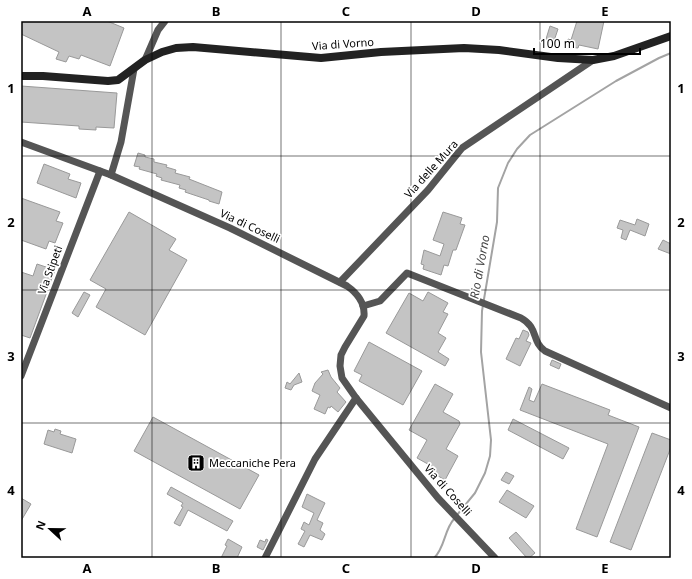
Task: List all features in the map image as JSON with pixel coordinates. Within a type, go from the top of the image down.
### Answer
[{"type":"street","points":[[145,60],[158,30],[165,21]]},
{"type":"street","name":"Via di Vorno","points":[[21,76],[43,76],[108,81],[118,80],[145,60],[162,52],[176,48],[193,47],[320,58],[381,52],[464,48],[499,50],[558,58],[593,60],[614,56],[671,36]]},
{"type":"street","name":"Via delle Mura","points":[[340,282],[428,190],[462,148],[593,60]]},
{"type":"street","points":[[111,175],[121,142],[134,69]]},
{"type":"street","name":"Via di Coselli","points":[[21,142],[111,175],[230,228],[340,282],[355,292],[363,306],[364,316],[345,347],[340,361],[342,378],[356,398],[449,511],[495,558]]},
{"type":"street","name":"Via Stipeti","points":[[21,376],[100,171]]},
{"type":"street","points":[[363,306],[380,301],[408,273],[528,322],[540,348],[671,408]]},
{"type":"street","points":[[265,558],[315,459],[356,398]]},
{"type":"building","points":[[21,21],[107,21],[124,28],[110,66],[81,55],[79,59],[69,56],[66,62],[56,59],[59,52],[21,34]]},
{"type":"building","points":[[577,21],[604,21],[598,49],[579,45],[578,48],[567,47],[568,39],[571,40]]},
{"type":"building","points":[[550,26],[558,29],[554,41],[546,39]]},
{"type":"building","points":[[21,86],[117,93],[114,128],[96,127],[96,130],[79,129],[79,126],[21,122]]},
{"type":"building","points":[[138,153],[145,155],[145,157],[154,159],[154,162],[167,165],[166,167],[176,170],[175,173],[190,177],[189,179],[222,192],[219,204],[185,192],[186,190],[179,188],[180,185],[161,180],[162,178],[156,176],[157,174],[134,166]]},
{"type":"building","points":[[44,164],[70,174],[68,179],[81,183],[76,198],[37,183]]},
{"type":"building","points":[[21,198],[60,212],[56,221],[63,223],[55,243],[49,241],[46,249],[21,240]]},
{"type":"building","points":[[129,212],[176,239],[169,250],[187,260],[145,335],[96,307],[106,289],[90,280]]},
{"type":"building","points":[[443,212],[462,218],[460,224],[465,225],[456,250],[453,250],[448,266],[444,265],[441,275],[423,269],[424,265],[421,264],[424,250],[440,256],[444,244],[433,240]]},
{"type":"building","points":[[637,219],[649,224],[645,236],[630,230],[626,240],[621,238],[623,230],[617,228],[620,220],[635,225]]},
{"type":"building","points":[[663,240],[671,244],[671,254],[658,249]]},
{"type":"building","points":[[37,264],[55,270],[30,338],[21,335],[21,272],[33,276]]},
{"type":"building","points":[[84,292],[90,295],[78,317],[72,313]]},
{"type":"building","points":[[428,292],[448,303],[443,312],[448,314],[438,333],[446,338],[438,352],[449,359],[445,366],[386,333],[409,293],[423,301]]},
{"type":"building","points":[[523,330],[528,332],[529,335],[526,341],[531,343],[520,366],[506,359],[516,338],[519,339]]},
{"type":"building","points":[[369,342],[422,371],[403,405],[359,381],[362,375],[354,371]]},
{"type":"building","points":[[552,360],[561,364],[559,369],[550,365]]},
{"type":"building","points":[[328,370],[331,377],[340,388],[337,392],[346,402],[338,412],[331,406],[330,408],[328,407],[325,414],[314,409],[320,395],[312,391],[315,383],[323,374],[321,372]]},
{"type":"building","points":[[299,373],[302,382],[294,385],[291,390],[285,388],[287,382],[290,384]]},
{"type":"building","points":[[435,384],[453,394],[443,412],[459,421],[460,424],[446,449],[458,456],[445,480],[433,473],[435,468],[417,458],[427,440],[409,430]]},
{"type":"building","points":[[542,384],[610,410],[608,415],[639,427],[597,537],[576,529],[608,444],[520,410],[529,387],[532,389],[529,400],[534,402]]},
{"type":"building","name":"Meccaniche Pera","points":[[153,417],[259,475],[240,509],[134,451]]},
{"type":"building","points":[[513,419],[569,448],[563,459],[508,430]]},
{"type":"building","points":[[55,429],[61,431],[60,434],[76,439],[72,453],[44,444],[48,430],[54,432]]},
{"type":"building","points":[[652,433],[671,440],[671,447],[631,550],[610,542]]},
{"type":"building","points":[[506,472],[514,476],[509,484],[501,480]]},
{"type":"building","points":[[171,487],[233,521],[227,531],[188,510],[180,526],[174,523],[183,507],[181,506],[183,503],[167,494]]},
{"type":"building","points":[[507,490],[534,506],[526,518],[499,502]]},
{"type":"building","points":[[307,494],[325,503],[317,520],[323,523],[320,530],[325,534],[322,540],[310,535],[304,547],[298,544],[305,531],[301,529],[304,522],[309,525],[314,513],[302,507]]},
{"type":"building","points":[[21,498],[31,504],[21,521]]},
{"type":"building","points":[[516,532],[535,553],[529,558],[527,558],[509,538]]},
{"type":"building","points":[[228,539],[242,547],[237,558],[221,558],[227,546],[225,545]]},
{"type":"building","points":[[266,539],[268,540],[263,550],[257,547],[260,540],[265,542]]},
{"type":"waterway","name":"Rio di Vorno","points":[[457,515],[475,493],[485,473],[490,456],[491,440],[481,352],[482,311],[497,222],[498,188],[508,163],[517,149],[530,135],[616,81],[671,53]]},
{"type":"waterway","name":"Rio di Vorno","points":[[434,558],[438,554],[448,528],[454,519]]},
{"type":"place","name":"Meccaniche Pera","points":[[196,463]]}]
